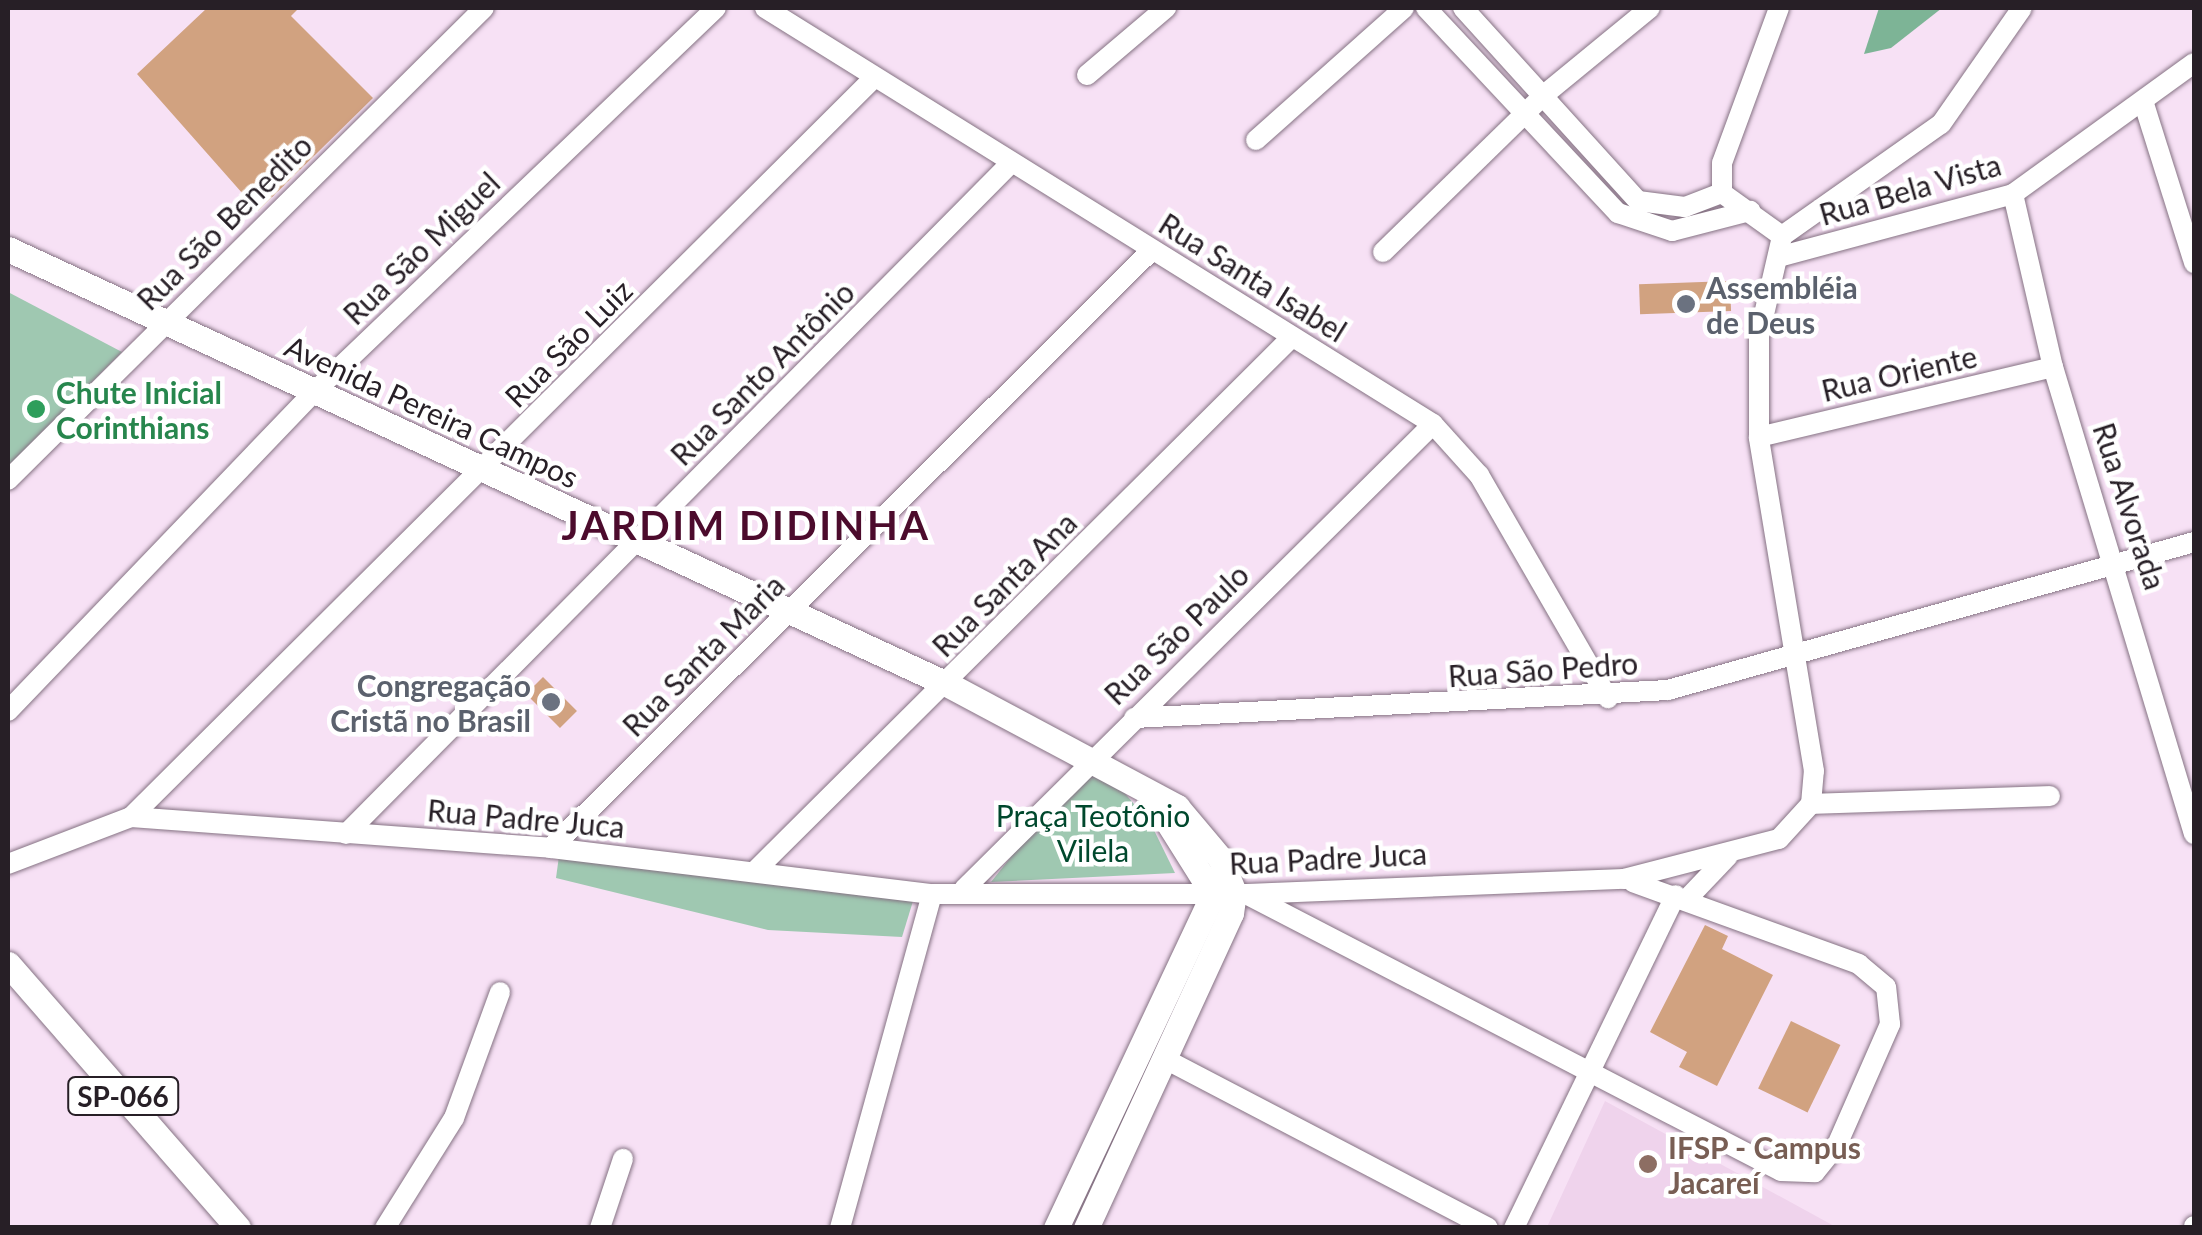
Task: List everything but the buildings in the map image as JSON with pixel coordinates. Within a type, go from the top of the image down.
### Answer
[{"type":"main road","name":"Avenida Pereira Campos","points":[[8,249],[167,320],[312,394],[485,469],[1092,754],[1201,831],[1231,893]]},
{"type":"main road","points":[[1086,1228],[1167,1060],[1231,893]]},
{"type":"main road","points":[[1056,1228],[1231,893]]},
{"type":"main road","name":"SP-066","points":[[8,964],[238,1228]]},
{"type":"street","name":"Rua São Benedito","points":[[8,480],[484,8]]},
{"type":"street","name":"Rua São Miguel","points":[[8,711],[312,394],[716,8]]},
{"type":"street","name":"Rua Santa Isabel","points":[[765,8],[1009,165],[1432,424],[1478,475],[1608,698]]},
{"type":"street","points":[[1086,75],[1166,8]]},
{"type":"street","points":[[1256,140],[1404,8]]},
{"type":"street","points":[[1426,8],[1632,222],[1672,231],[1750,211]]},
{"type":"street","points":[[1463,8],[1638,202],[1685,207],[1722,193]]},
{"type":"street","points":[[1383,252],[1524,112],[1650,8]]},
{"type":"street","points":[[1722,193],[1722,164],[1779,8]]},
{"type":"street","points":[[2022,8],[1941,124],[1782,246],[1758,336],[1758,437],[1792,658],[1814,771],[1810,804],[2050,796]]},
{"type":"street","name":"Rua Bela Vista","points":[[1782,246],[2012,194],[2144,104],[2194,63]]},
{"type":"street","name":"Rua São Luiz","points":[[132,816],[485,469],[874,77]]},
{"type":"street","points":[[2144,104],[2194,263]]},
{"type":"street","name":"Rua Santo Antônio","points":[[346,834],[1009,165]]},
{"type":"street","points":[[1722,193],[1750,211],[1782,246]]},
{"type":"street","name":"Rua Alvorada","points":[[2012,194],[2053,368],[2120,567],[2194,834]]},
{"type":"street","name":"Rua Santa Maria","points":[[551,848],[1152,250]]},
{"type":"street","name":"Rua Santa Ana","points":[[756,870],[1292,337]]},
{"type":"street","name":"Rua Oriente","points":[[1758,437],[2053,368]]},
{"type":"street","name":"Rua São Paulo","points":[[964,889],[1092,754],[1134,718],[1432,424]]},
{"type":"street","name":"Rua São Pedro","points":[[1134,718],[1608,698],[1792,658],[2120,567],[2194,542]]},
{"type":"street","name":"Rua Padre Juca","points":[[8,864],[132,816],[551,848],[932,894],[964,889],[1231,893],[1624,879],[1728,856],[1780,839],[1810,804]]},
{"type":"street","points":[[1514,1228],[1681,898],[1728,856]]},
{"type":"street","points":[[1231,893],[1594,1072],[1781,1171],[1815,1172],[1837,1145],[1890,1024],[1886,987],[1859,964],[1624,879]]},
{"type":"street","points":[[840,1228],[932,894]]},
{"type":"street","points":[[385,1228],[454,1118],[500,992]]},
{"type":"street","points":[[1167,1060],[1488,1228]]},
{"type":"street","points":[[600,1228],[622,1159]]},
{"type":"shaded area","name":"IFSP - Campus Jacareí","points":[[1605,1101],[1836,1227],[1547,1227]]},
{"type":"green space","points":[[1879,8],[1942,8],[1891,48],[1864,54]]},
{"type":"green space","name":"Chute Inicial Corinthians","points":[[8,292],[122,352],[8,466]]},
{"type":"green space","name":"Praça Teotônio Vilela","points":[[1079,771],[1106,771],[1151,824],[1175,873],[991,882]]},
{"type":"green space","points":[[559,856],[913,901],[902,937],[768,930],[556,878]]},
{"type":"place","name":"Assembléia de Deus","points":[[1686,304]]},
{"type":"place","name":"Chute Inicial Corinthians","points":[[36,409]]},
{"type":"place","name":"Congregação Cristã no Brasil","points":[[551,702]]},
{"type":"place","name":"IFSP - Campus Jacareí","points":[[1648,1164]]},
{"type":"district","name":"JARDIM DIDINHA","points":[[746,525]]}]
